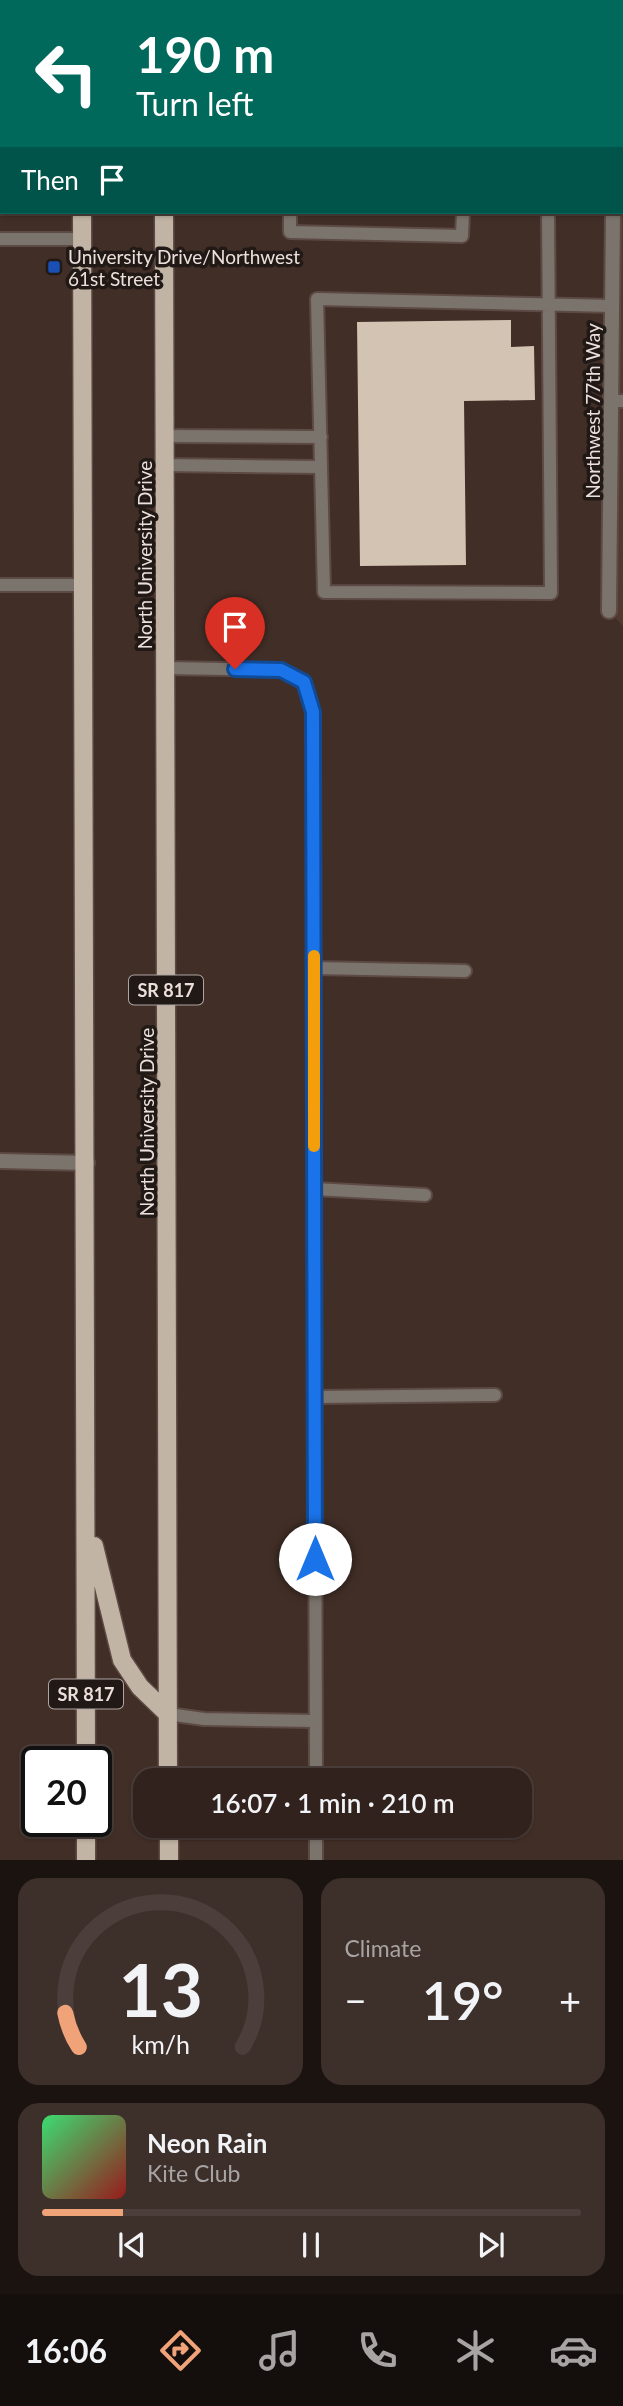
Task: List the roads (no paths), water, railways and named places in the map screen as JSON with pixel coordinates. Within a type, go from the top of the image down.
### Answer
[{"type":"main road","name":"SR 817","points":[[82,214],[87,1163],[86,1746]]},
{"type":"main road","name":"North University Drive","points":[[164,214],[169,1768]]},
{"type":"main road","points":[[86,1515],[122,1660],[140,1686],[168,1714]]},
{"type":"main road","points":[[86,1837],[86,1860]]},
{"type":"main road","points":[[169,1838],[169,1860]]},
{"type":"street","name":"Northwest 77th Way","points":[[609,611],[617,401],[612,306],[612,214]]},
{"type":"street","points":[[0,1161],[87,1163]]},
{"type":"lane","points":[[290,214],[290,232],[463,236],[463,214]]},
{"type":"lane","points":[[548,214],[551,305],[551,593],[324,592],[317,299],[551,305],[612,306]]},
{"type":"lane","points":[[0,239],[82,239]]},
{"type":"lane","points":[[165,436],[321,437]]},
{"type":"lane","points":[[165,465],[321,467]]},
{"type":"lane","points":[[0,584],[85,585]]},
{"type":"lane","points":[[166,668],[281,670],[304,682],[313,712],[316,1768]]},
{"type":"lane","points":[[314,968],[465,971]]},
{"type":"lane","points":[[314,1189],[425,1195]]},
{"type":"lane","points":[[315,1397],[495,1395]]},
{"type":"lane","points":[[168,1714],[204,1719],[316,1721]]},
{"type":"lane","points":[[316,1838],[316,1860]]},
{"type":"place","name":"University Drive/Northwest 61st Street","points":[[54,267]]}]
